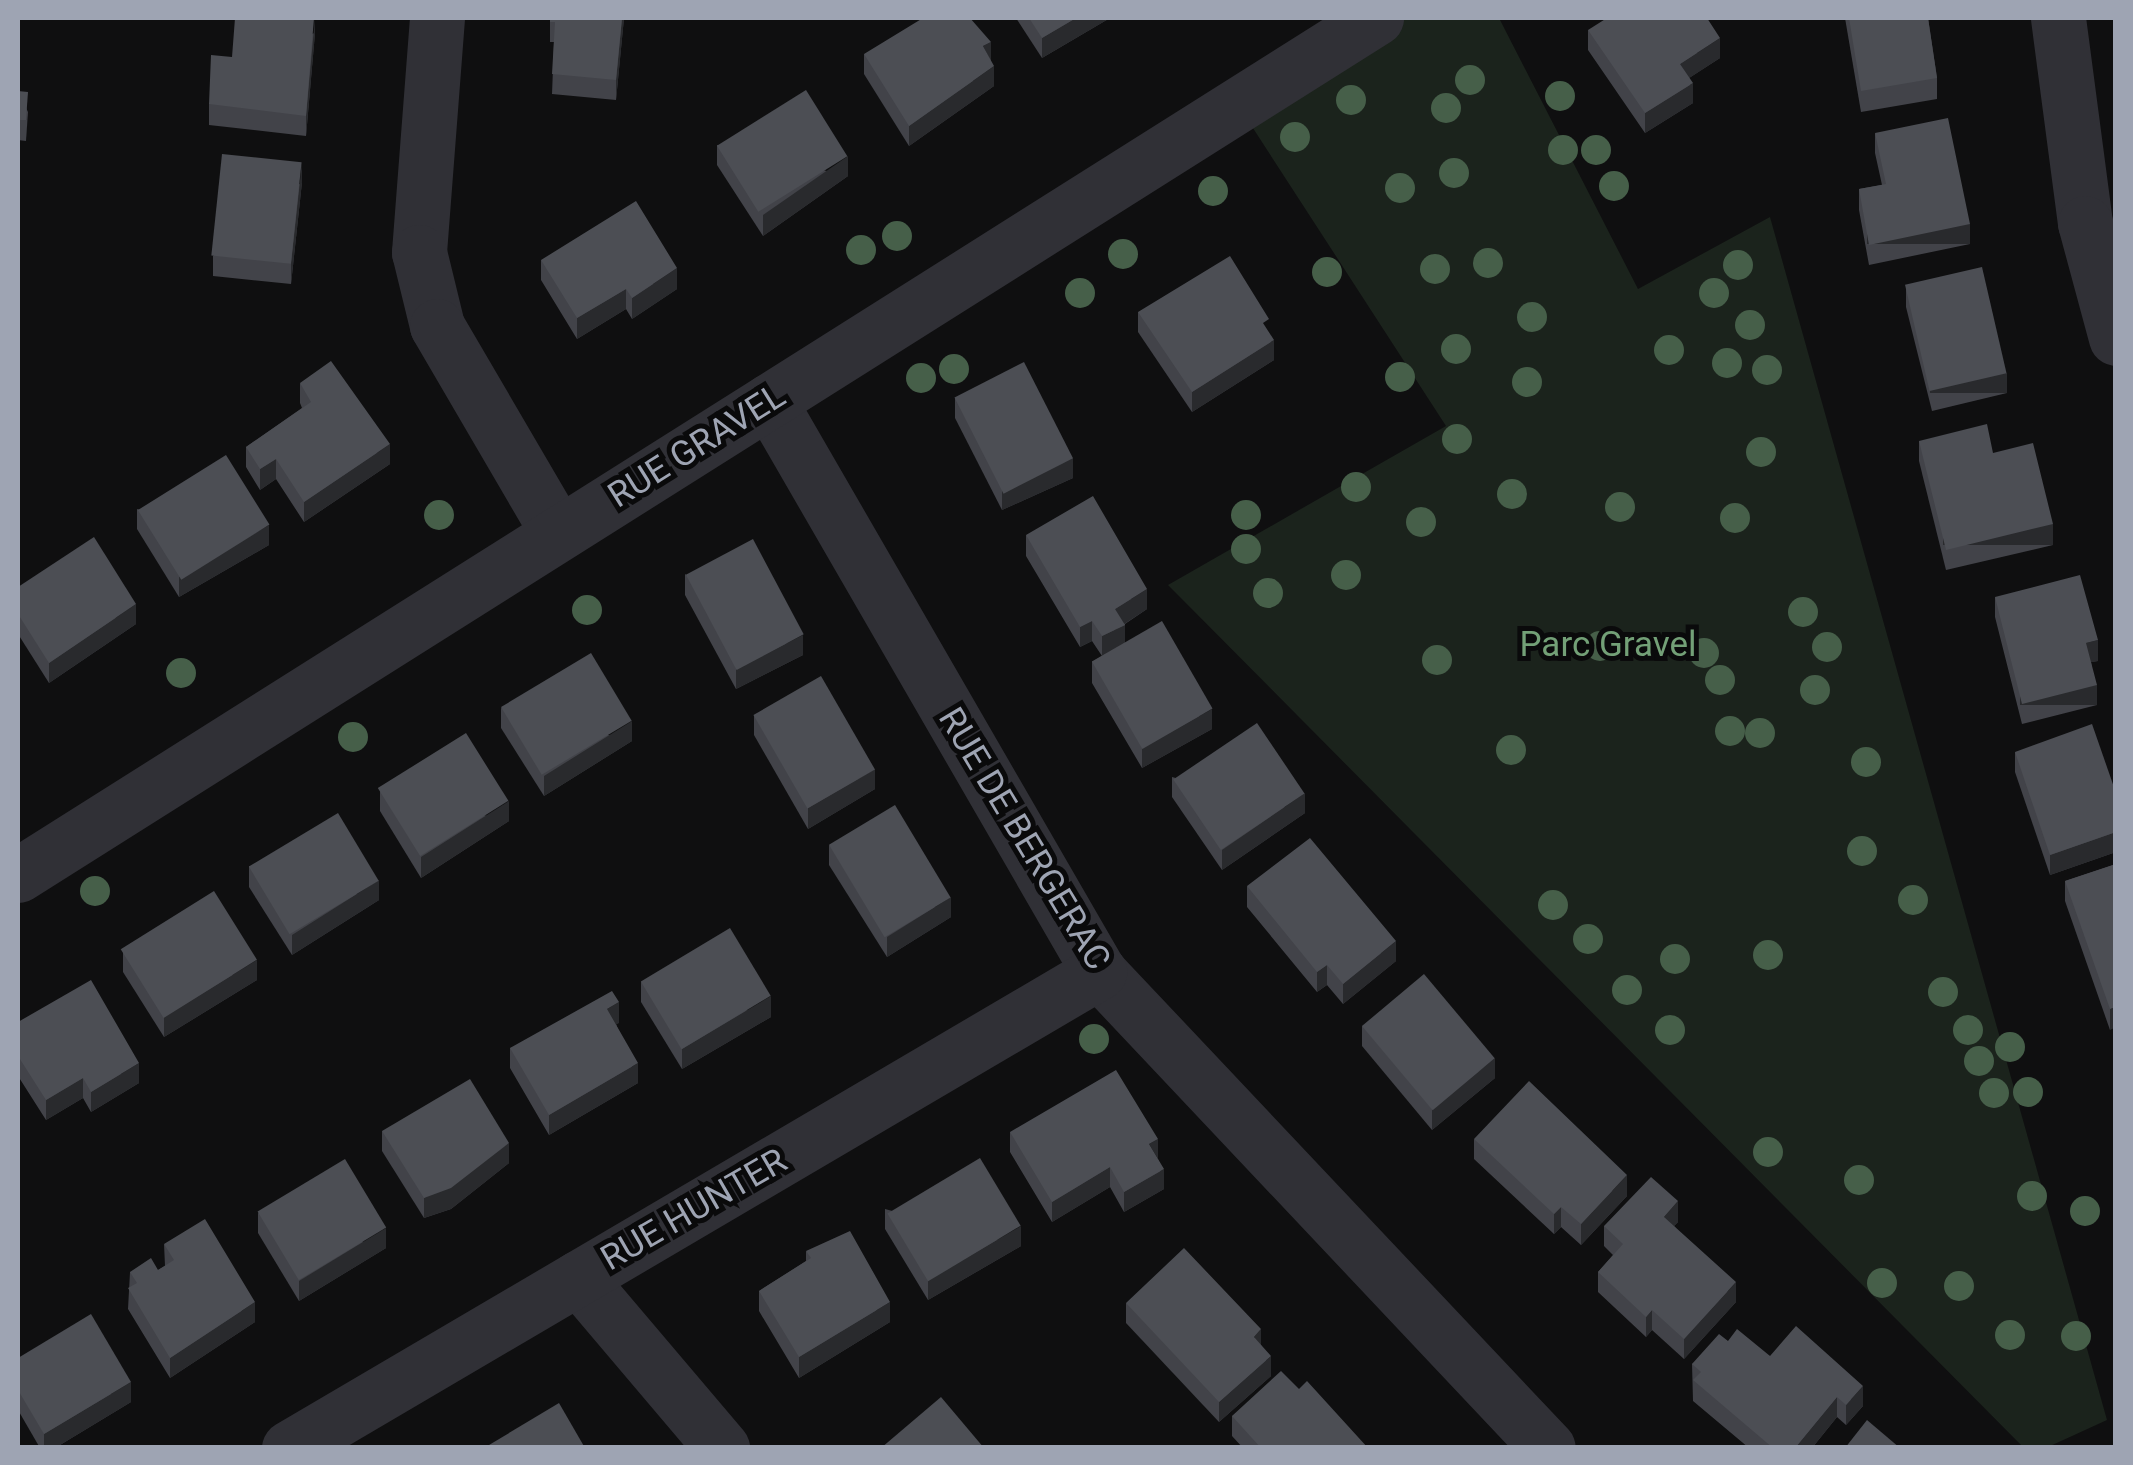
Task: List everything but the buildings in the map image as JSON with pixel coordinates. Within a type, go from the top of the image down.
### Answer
[{"type":"street","points":[[437,18],[419,252],[438,326],[558,534]]},
{"type":"street","name":"RUE GRAVEL","points":[[18,875],[1376,18]]},
{"type":"street","points":[[2058,18],[2084,222],[2116,338]]},
{"type":"street","name":"RUE DE BERGERAC","points":[[769,401],[1099,972],[1548,1448]]},
{"type":"street","name":"RUE HUNTER","points":[[289,1448],[1099,972]]},
{"type":"street","points":[[578,1278],[722,1448]]},
{"type":"green space","name":"Parc Gravel","points":[[1376,18],[1499,18],[1638,289],[1770,217],[2107,1420],[2048,1447],[2023,1447],[1168,585],[1446,426],[1238,105]]}]
